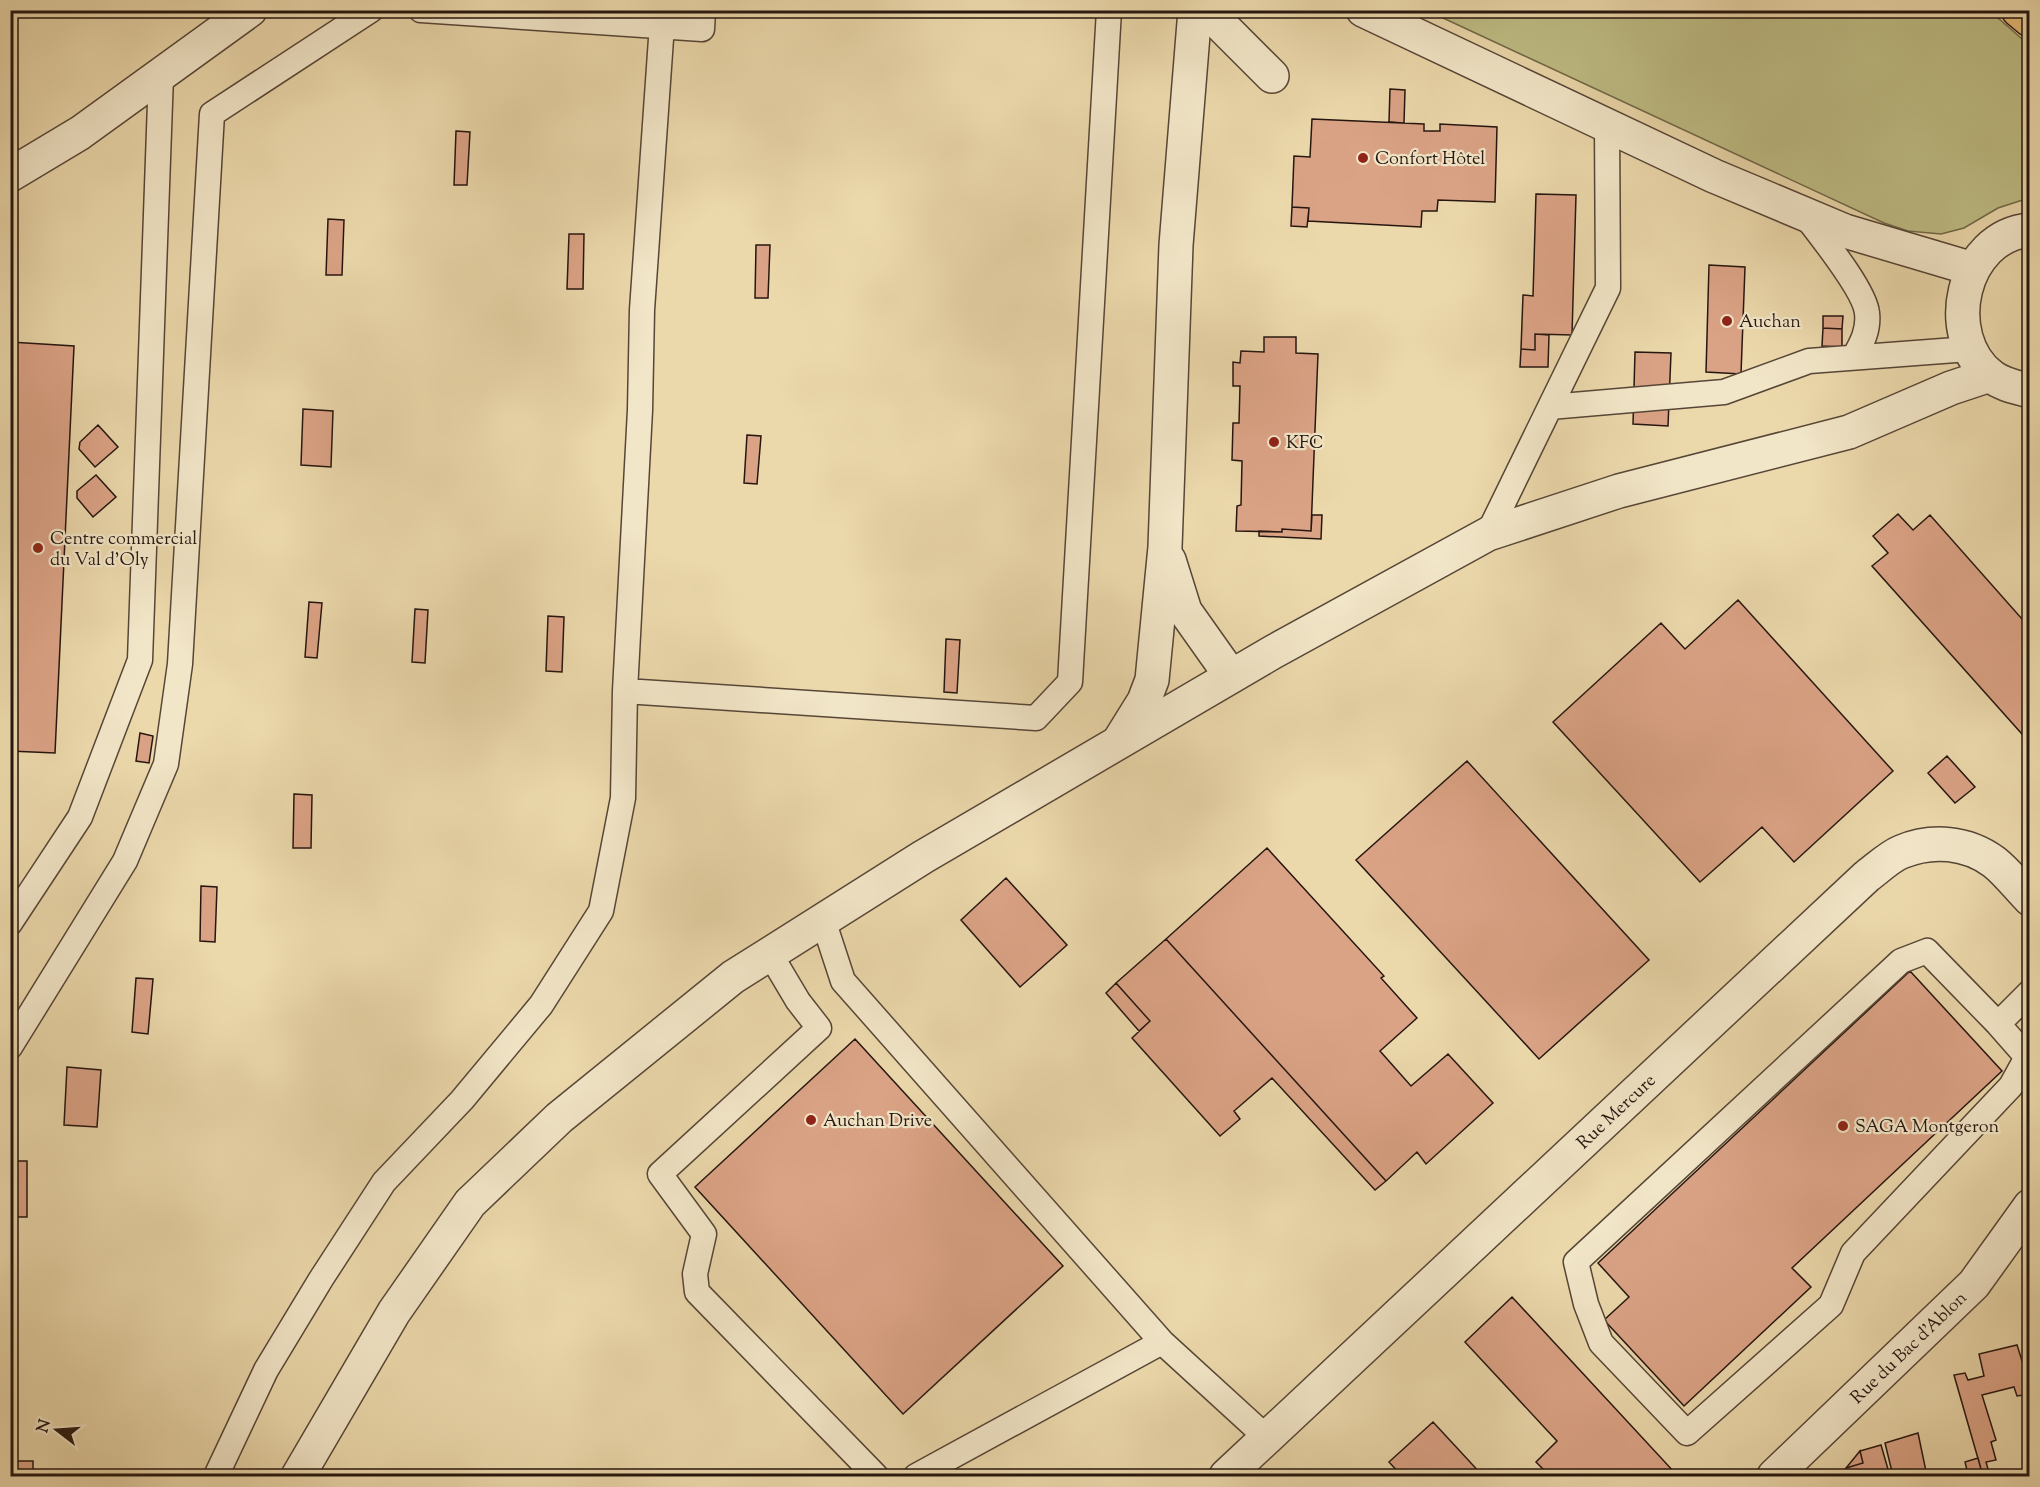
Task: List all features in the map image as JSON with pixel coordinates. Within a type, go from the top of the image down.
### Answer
[{"type":"main road","points":[[2018,10],[2030,20]]},
{"type":"street","points":[[10,175],[80,133],[250,10]]},
{"type":"street","points":[[1119,742],[1144,701],[1152,680],[1165,547],[1176,245],[1195,10]]},
{"type":"street","points":[[1206,10],[1272,76]]},
{"type":"street","points":[[1363,10],[1714,176],[1845,231],[1973,269]]},
{"type":"street","points":[[2030,230],[2000,240],[1983,254],[1973,269],[1965,293],[1962,318],[1970,349],[1990,375],[2006,385],[2030,391]]},
{"type":"street","points":[[298,1476],[394,1312],[470,1203],[559,1118],[733,977],[923,857],[1231,676],[1488,534],[1619,491],[1849,432],[1951,388],[1990,375]]},
{"type":"street","points":[[1165,547],[1185,611],[1231,676]]},
{"type":"street","name":"Rue Mercure","points":[[1226,1476],[1867,876],[1900,852],[1927,844],[1955,844],[1974,851],[1994,863],[2030,899]]},
{"type":"street","name":"Rue du Bac d'Ablon","points":[[1774,1476],[1974,1284],[2030,1206]]},
{"type":"lane","points":[[10,1047],[125,861],[166,764],[180,664],[212,114],[371,10]]},
{"type":"lane","points":[[421,10],[662,18],[702,28],[703,10]]},
{"type":"lane","points":[[625,691],[1035,718],[1070,682],[1109,10]]},
{"type":"lane","points":[[216,1476],[266,1370],[384,1182],[462,1100],[541,1005],[601,911],[623,798],[625,691],[640,410],[642,310],[662,18]]},
{"type":"lane","points":[[10,923],[80,817],[140,660],[161,75]]},
{"type":"lane","points":[[1488,534],[1608,288],[1607,125]]},
{"type":"lane","points":[[1804,214],[1843,266],[1867,312],[1866,336],[1854,357]]},
{"type":"lane","points":[[1550,406],[1725,393],[1809,361],[1970,349]]},
{"type":"lane","points":[[823,920],[843,981],[1162,1342],[1267,1438]]},
{"type":"lane","points":[[1927,951],[1998,1024],[2027,1057],[2011,1086],[1853,1253],[1831,1305],[1688,1433],[1601,1344],[1586,1304],[1576,1262],[1901,961],[1927,951]]},
{"type":"lane","points":[[770,954],[798,1001],[819,1028],[660,1174],[704,1234],[695,1274],[697,1292],[876,1476]]},
{"type":"lane","points":[[1998,1024],[2030,992]]},
{"type":"lane","points":[[916,1476],[1162,1342]]},
{"type":"shaded area","points":[[1428,11],[1990,11],[2029,45],[2029,198],[1998,208],[1964,228],[1941,234],[1908,231],[1884,223]]},
{"type":"building","points":[[1390,89],[1405,90],[1404,123],[1389,122]]},
{"type":"building","points":[[1312,119],[1424,124],[1424,131],[1440,131],[1440,124],[1497,127],[1495,202],[1438,200],[1437,211],[1422,211],[1421,227],[1308,221],[1309,208],[1292,207],[1294,156],[1310,157]]},
{"type":"building","points":[[456,131],[470,132],[467,185],[454,185]]},
{"type":"building","points":[[1536,194],[1576,195],[1572,335],[1535,334],[1535,350],[1521,349],[1523,295],[1533,296]]},
{"type":"building","points":[[1292,207],[1309,208],[1307,227],[1291,226]]},
{"type":"building","points":[[328,219],[344,220],[342,275],[326,275]]},
{"type":"building","points":[[569,234],[584,234],[583,289],[567,289]]},
{"type":"building","points":[[756,245],[770,245],[768,298],[755,298]]},
{"type":"building","points":[[1709,265],[1745,267],[1741,374],[1706,372]]},
{"type":"building","points":[[1823,316],[1843,316],[1842,329],[1823,328]]},
{"type":"building","points":[[1823,328],[1842,329],[1842,347],[1822,346]]},
{"type":"building","points":[[1535,334],[1549,335],[1548,367],[1520,367],[1521,349],[1535,350]]},
{"type":"building","name":"KFC","points":[[1264,337],[1296,337],[1296,353],[1318,354],[1311,531],[1282,529],[1282,532],[1236,531],[1237,506],[1241,505],[1242,461],[1232,460],[1233,423],[1239,423],[1240,386],[1233,386],[1233,362],[1240,363],[1241,351],[1264,352]]},
{"type":"building","name":"Centre commercial du Val d'Oly","points":[[10,342],[74,346],[55,753],[10,751]]},
{"type":"building","points":[[1635,352],[1671,353],[1668,426],[1633,424]]},
{"type":"building","points":[[303,409],[333,411],[331,467],[301,465]]},
{"type":"building","points":[[98,425],[118,447],[95,467],[79,449],[80,442]]},
{"type":"building","points":[[747,435],[761,436],[757,484],[744,483]]},
{"type":"building","points":[[96,475],[116,497],[93,517],[77,498],[77,491]]},
{"type":"building","points":[[1898,514],[1913,530],[1930,515],[2030,628],[2030,743],[1872,566],[1888,553],[1873,536]]},
{"type":"building","points":[[1312,515],[1322,515],[1321,539],[1259,536],[1259,531],[1282,532],[1282,529],[1311,531]]},
{"type":"building","points":[[1738,600],[1893,771],[1794,862],[1762,827],[1700,882],[1553,722],[1661,623],[1685,649]]},
{"type":"building","points":[[309,602],[322,603],[317,658],[305,657]]},
{"type":"building","points":[[415,609],[428,610],[425,663],[412,662]]},
{"type":"building","points":[[548,616],[564,617],[562,672],[546,671]]},
{"type":"building","points":[[946,639],[960,640],[957,693],[944,692]]},
{"type":"building","points":[[140,733],[153,736],[149,763],[136,761]]},
{"type":"building","points":[[1947,756],[1975,787],[1955,803],[1928,773]]},
{"type":"building","points":[[1467,761],[1649,960],[1539,1059],[1356,860]]},
{"type":"building","points":[[294,794],[312,795],[311,848],[293,848]]},
{"type":"building","points":[[1267,848],[1384,976],[1381,978],[1417,1018],[1380,1051],[1411,1086],[1448,1054],[1493,1103],[1426,1164],[1417,1152],[1386,1181],[1166,939]]},
{"type":"building","points":[[1006,878],[1067,945],[1020,987],[961,920]]},
{"type":"building","points":[[201,886],[217,887],[215,942],[200,941]]},
{"type":"building","points":[[1166,939],[1386,1181],[1375,1190],[1272,1078],[1234,1111],[1240,1119],[1220,1136],[1132,1038],[1150,1021],[1116,983]]},
{"type":"building","points":[[1910,971],[2002,1071],[1792,1268],[1811,1287],[1684,1406],[1604,1320],[1629,1297],[1598,1263]]},
{"type":"building","points":[[136,978],[153,979],[148,1034],[132,1032]]},
{"type":"building","points":[[1116,983],[1150,1021],[1139,1031],[1106,993]]},
{"type":"building","points":[[855,1039],[1063,1266],[903,1414],[695,1187]]},
{"type":"building","points":[[67,1067],[101,1070],[97,1127],[64,1125]]},
{"type":"building","points":[[10,1161],[27,1161],[27,1217],[10,1217]]},
{"type":"building","points":[[1512,1297],[1676,1474],[1673,1476],[1550,1476],[1536,1462],[1557,1441],[1465,1342]]},
{"type":"building","points":[[2017,1345],[2030,1386],[2030,1394],[2017,1396],[2014,1387],[1982,1395],[1996,1440],[1991,1442],[1996,1460],[1986,1462],[1990,1476],[1983,1476],[1954,1375],[1965,1373],[1968,1380],[1984,1376],[1979,1354]]},
{"type":"building","points":[[1433,1422],[1483,1476],[1402,1476],[1389,1462]]},
{"type":"building","points":[[1918,1433],[1927,1476],[1893,1476],[1885,1443]]},
{"type":"building","points":[[1881,1445],[1890,1476],[1848,1476],[1846,1468],[1863,1463],[1860,1451]]},
{"type":"building","points":[[1860,1451],[1863,1463],[1846,1468]]},
{"type":"building","points":[[1978,1458],[1983,1476],[1961,1476],[1968,1474],[1965,1462]]},
{"type":"building","points":[[17,1461],[33,1461],[33,1476],[16,1476]]},
{"type":"place","name":"Confort Hôtel","points":[[1363,158]]},
{"type":"place","name":"Auchan","points":[[1727,321]]},
{"type":"place","name":"KFC","points":[[1274,442]]},
{"type":"place","name":"Centre commercial du Val d'Oly","points":[[38,548]]},
{"type":"place","name":"Auchan Drive","points":[[811,1120]]},
{"type":"place","name":"SAGA Montgeron","points":[[1843,1126]]}]
